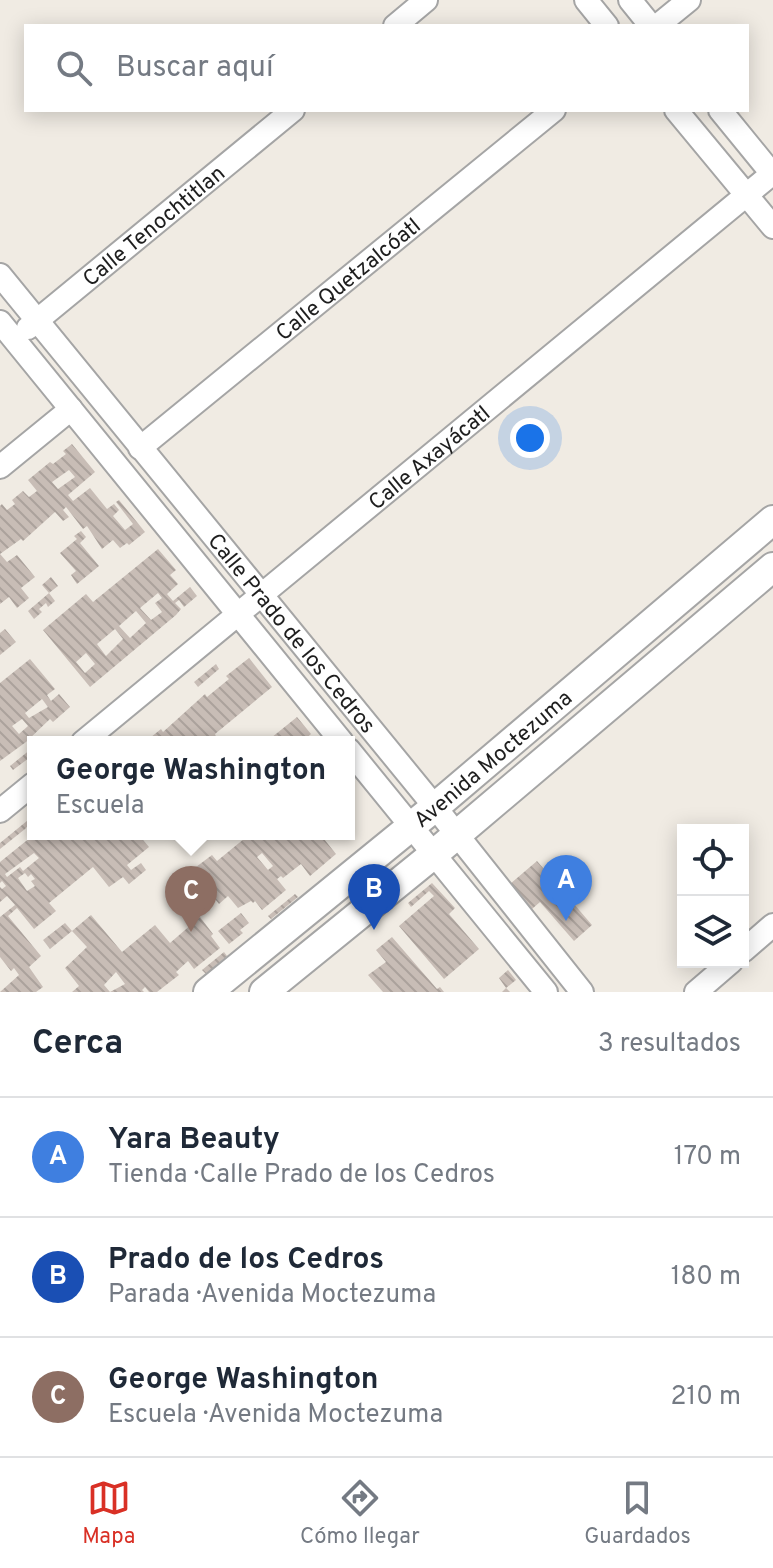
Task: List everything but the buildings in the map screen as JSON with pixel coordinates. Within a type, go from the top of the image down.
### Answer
[{"type":"street","points":[[397,24],[426,0]]},
{"type":"street","points":[[586,0],[605,24]]},
{"type":"street","points":[[630,0],[649,24]]},
{"type":"street","points":[[659,24],[689,0]]},
{"type":"street","name":"Calle Tenochtitlan","points":[[14,340],[291,112]]},
{"type":"street","name":"Calle Quetzalcóatl","points":[[140,448],[552,112]]},
{"type":"street","points":[[678,112],[773,227]]},
{"type":"street","points":[[722,112],[773,174]]},
{"type":"street","name":"Calle Axayácatl","points":[[90,736],[773,174]]},
{"type":"street","name":"Calle Prado de los Cedros","points":[[0,275],[435,807],[582,992]]},
{"type":"street","name":"Calle Prado de los Cedros","points":[[0,322],[337,736]]},
{"type":"street","points":[[0,467],[71,409]]},
{"type":"street","name":"Avenida Moctezuma","points":[[208,992],[435,807],[773,520]]},
{"type":"street","name":"Avenida Moctezuma","points":[[264,992],[434,854],[773,567]]},
{"type":"street","name":"Calle Prado de los Cedros","points":[[355,757],[546,992]]},
{"type":"street","points":[[0,811],[27,789]]},
{"type":"street","points":[[749,946],[773,925]]},
{"type":"street","points":[[696,992],[724,968]]},
{"type":"place","name":"Yara Beauty","points":[[566,921]]},
{"type":"place","name":"Prado de los Cedros","points":[[374,930]]},
{"type":"place","name":"George Washington","points":[[191,932]]}]
